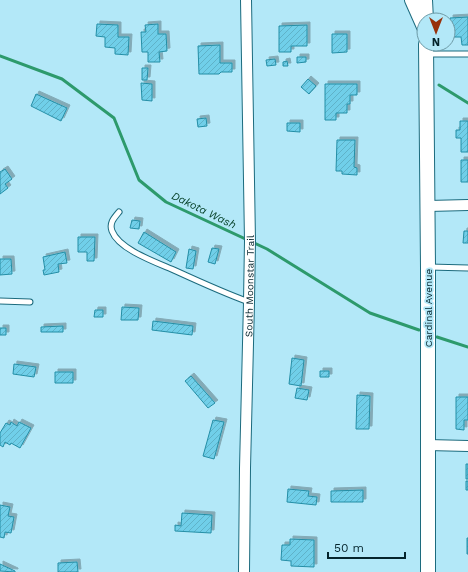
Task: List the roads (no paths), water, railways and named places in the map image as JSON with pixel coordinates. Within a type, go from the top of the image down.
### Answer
[{"type":"main road","points":[[412,0],[417,12]]},
{"type":"main road","points":[[425,0],[426,12]]},
{"type":"main road","name":"Cardinal Avenue","points":[[426,52],[428,206],[428,572]]},
{"type":"street","name":"South Moonstar Trail","points":[[244,572],[250,241],[246,0]]},
{"type":"street","points":[[428,206],[468,205]]},
{"type":"street","points":[[428,445],[468,446]]},
{"type":"lane","points":[[451,52],[468,54]]},
{"type":"lane","points":[[119,212],[111,222],[112,232],[120,242],[128,248],[158,264],[249,302]]},
{"type":"lane","points":[[428,267],[468,268]]},
{"type":"lane","points":[[0,301],[30,302]]},
{"type":"waterway","name":"Dakota Wash","points":[[0,56],[62,79],[114,118],[139,180],[166,202],[267,249],[370,313],[419,330]]},
{"type":"waterway","points":[[439,85],[468,103]]},
{"type":"waterway","name":"Dakota Wash","points":[[437,337],[468,347]]}]
